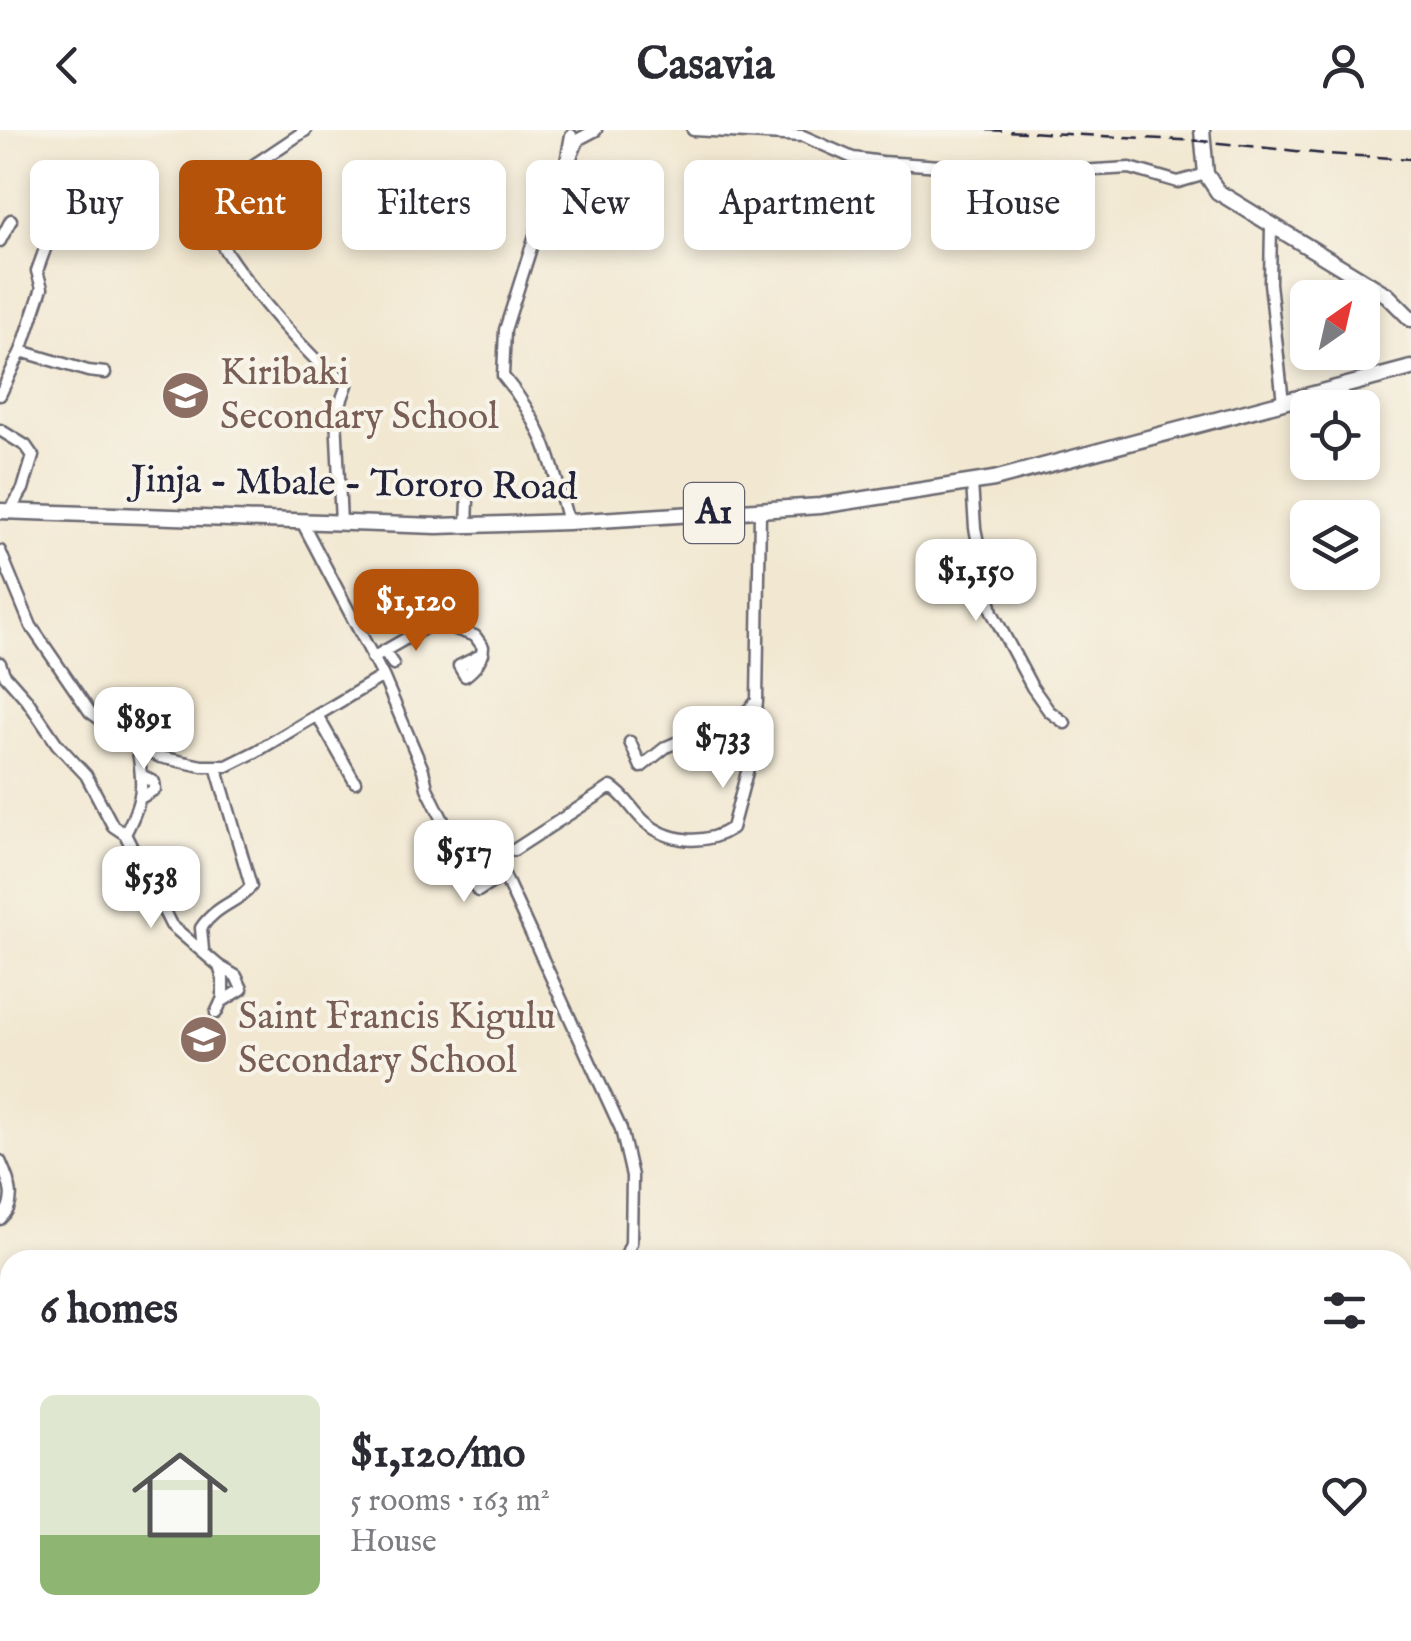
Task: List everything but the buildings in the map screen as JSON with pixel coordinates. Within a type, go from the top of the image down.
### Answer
[{"type":"main road","points":[[1202,130],[1206,174],[1218,192],[1387,295],[1411,319]]},
{"type":"main road","name":"Jinja - Mbale - Tororo Road","points":[[5,511],[467,525],[760,510],[898,496],[972,482],[1411,368]]},
{"type":"street","points":[[306,130],[206,198],[204,211],[214,235],[271,309],[320,364],[347,385],[336,414],[340,524]]},
{"type":"street","points":[[569,160],[580,139],[596,130]]},
{"type":"street","points":[[693,130],[803,136],[852,158],[882,162],[1043,173],[1130,168],[1178,182],[1206,174]]},
{"type":"street","points":[[566,160],[571,134]]},
{"type":"street","points":[[0,241],[11,220]]},
{"type":"street","points":[[1271,225],[1270,283],[1283,402]]},
{"type":"street","points":[[0,396],[21,352],[42,288],[37,271],[46,250]]},
{"type":"street","points":[[530,250],[505,330],[503,376],[528,405],[548,445],[568,522]]},
{"type":"street","points":[[21,352],[106,373]]},
{"type":"street","points":[[0,430],[26,446],[33,456],[23,489],[5,511]]},
{"type":"street","points":[[972,482],[975,528],[992,612],[1032,687],[1048,711],[1065,723]]},
{"type":"street","points":[[467,525],[468,500]]},
{"type":"street","points":[[514,850],[612,787],[647,824],[674,838],[696,842],[719,837],[732,828],[744,793],[756,701],[760,510]]},
{"type":"street","points":[[302,522],[383,676],[427,788],[478,891],[504,875],[621,1128],[632,1176],[628,1250]]},
{"type":"street","points":[[0,551],[32,626],[90,712],[160,758],[227,766],[383,676]]},
{"type":"street","points":[[372,658],[434,622],[475,636],[484,647],[483,654]]},
{"type":"street","points":[[384,651],[393,664]]},
{"type":"street","points":[[0,663],[56,744],[86,775],[113,826],[125,834],[170,925],[236,976],[242,989],[218,1008],[223,979],[219,966]]},
{"type":"street","points":[[630,742],[640,767],[666,746],[746,712],[756,701]]},
{"type":"street","points":[[317,715],[355,782]]},
{"type":"street","points":[[125,834],[142,797],[137,746]]},
{"type":"street","points":[[203,950],[201,928],[210,914],[244,895],[251,886],[216,766]]},
{"type":"street","points":[[0,1161],[12,1188],[7,1213],[0,1219]]},
{"type":"railway","points":[[987,130],[1201,141],[1411,159]]},
{"type":"place","name":"Kiribaki Secondary School","points":[[185,396]]},
{"type":"place","name":"Saint Francis Kigulu Secondary School","points":[[203,1040]]}]
